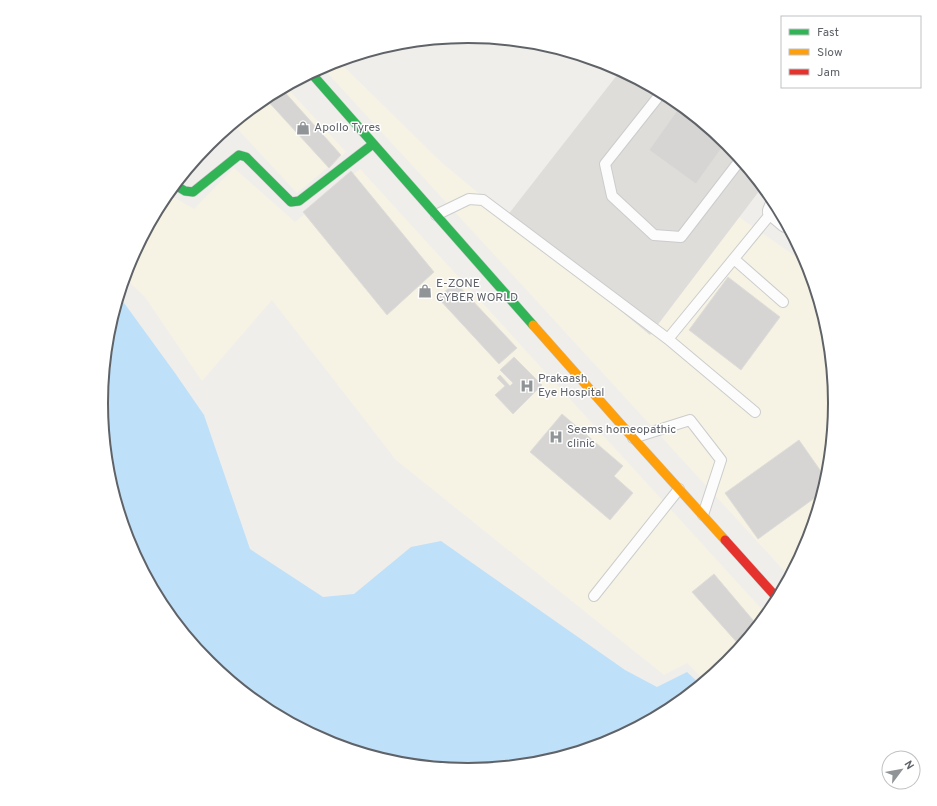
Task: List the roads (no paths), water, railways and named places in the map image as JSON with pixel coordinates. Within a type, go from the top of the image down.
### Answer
[{"type":"main road","points":[[315,77],[633,438],[774,593]]},
{"type":"main road","points":[[180,188],[185,191],[194,192],[239,155],[246,157],[292,202],[299,201],[373,144]]},
{"type":"lane","points":[[658,97],[605,164],[612,196],[654,236],[681,237],[737,164]]},
{"type":"lane","points":[[436,215],[469,199],[483,200],[668,339],[755,412]]},
{"type":"lane","points":[[668,339],[734,259],[775,215]]},
{"type":"lane","points":[[734,259],[783,302]]},
{"type":"lane","points":[[633,438],[690,420],[721,460],[703,515]]},
{"type":"lane","points":[[594,596],[679,489]]},
{"type":"water","points":[[123,302],[204,415],[250,549],[323,597],[354,594],[411,547],[441,541],[625,670],[657,687],[687,672],[697,681],[669,702],[628,726],[606,736],[562,751],[515,760],[492,762],[468,763],[422,760],[375,751],[331,736],[309,726],[268,702],[249,689],[214,658],[183,622],[157,583],[136,541],[128,519],[115,473],[109,427],[108,403],[109,379],[115,333]]},
{"type":"place","name":"Apollo Tyres","points":[[303,128]]},
{"type":"place","name":"E-ZONE CYBER WORLD","points":[[425,291]]},
{"type":"place","name":"Prakaash Eye Hospital","points":[[527,386]]},
{"type":"place","name":"Seems homeopathic clinic","points":[[556,437]]}]
